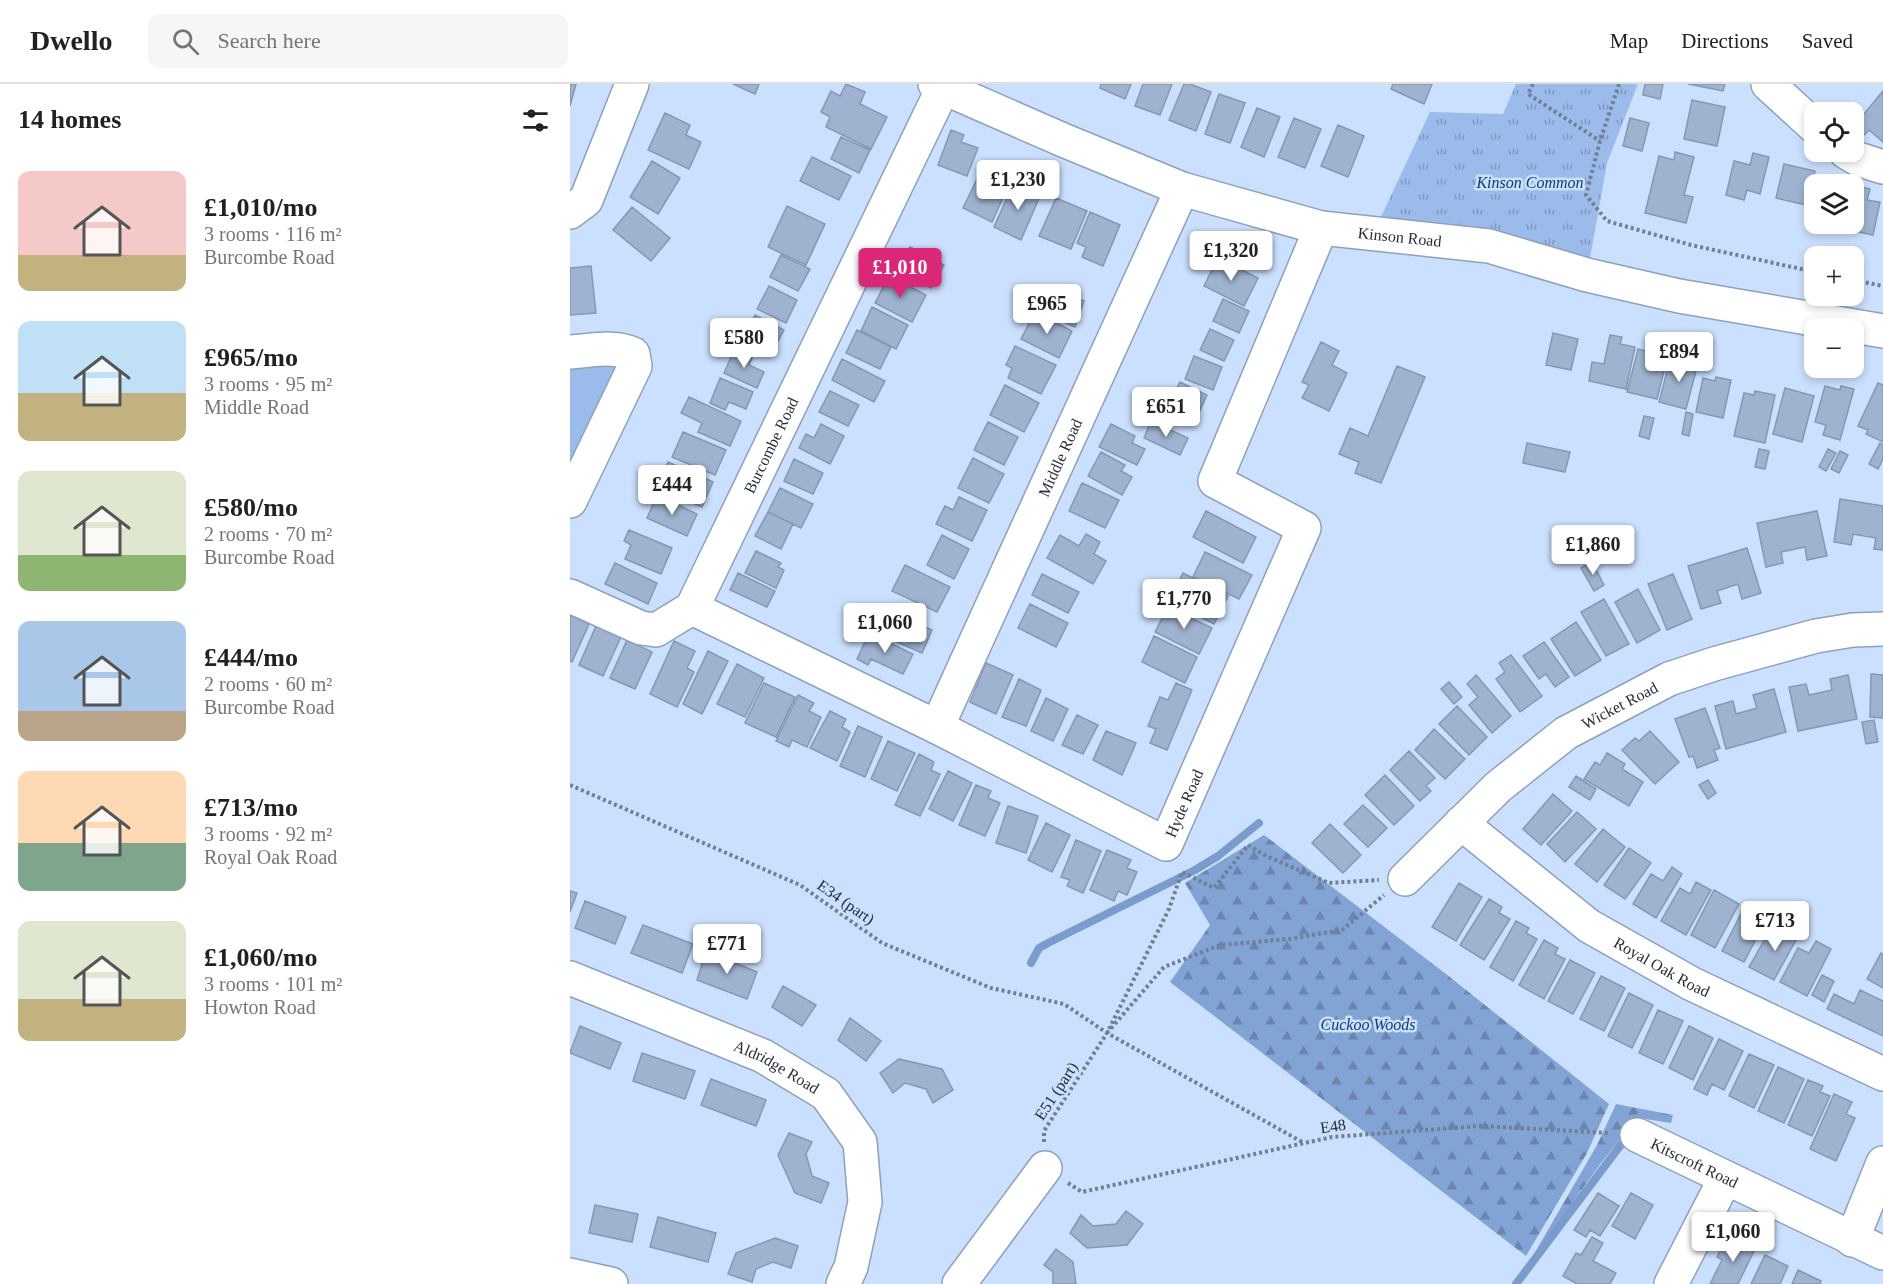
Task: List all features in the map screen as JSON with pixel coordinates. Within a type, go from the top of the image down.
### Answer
[{"type":"street","points":[[570,212],[586,200],[632,84]]},
{"type":"street","points":[[1768,84],[1804,117]]},
{"type":"street","name":"Kinson Road","points":[[939,86],[1182,189],[1321,228],[1489,246],[1587,274],[1679,296],[1882,323]]},
{"type":"street","name":"Burcombe Road","points":[[692,608],[939,86]]},
{"type":"street","points":[[1864,161],[1883,167]]},
{"type":"street","name":"Middle Road","points":[[937,727],[1182,189]]},
{"type":"street","name":"Hyde Road","points":[[692,608],[937,727],[1166,844],[1304,528],[1215,481],[1321,228]]},
{"type":"street","points":[[570,352],[616,349],[626,351],[633,354],[635,366],[570,501]]},
{"type":"street","points":[[570,596],[641,628],[656,630],[692,608]]},
{"type":"street","name":"Wicket Road","points":[[1405,879],[1498,787],[1566,733],[1669,680],[1714,664],[1816,636],[1853,630],[1883,629]]},
{"type":"street","name":"Royal Oak Road","points":[[1461,823],[1589,926],[1692,984],[1883,1074]]},
{"type":"street","name":"Aldridge Road","points":[[570,978],[763,1056],[826,1094],[860,1142],[865,1202],[851,1267],[843,1284]]},
{"type":"street","name":"Kitscroft Road","points":[[1637,1135],[1883,1253]]},
{"type":"street","points":[[1852,1240],[1883,1163]]},
{"type":"street","points":[[959,1284],[1045,1168]]},
{"type":"street","points":[[1671,1284],[1725,1179]]},
{"type":"street","points":[[570,1275],[611,1284]]},
{"type":"path","points":[[1533,84],[1528,94],[1600,141]]},
{"type":"path","points":[[1619,84],[1600,141],[1586,195],[1607,221],[1691,245],[1804,270]]},
{"type":"path","points":[[1864,282],[1883,286]]},
{"type":"path","name":"E34 (part)","points":[[570,785],[800,885],[882,943],[991,988],[1064,1004],[1107,1034],[1305,1143]]},
{"type":"path","points":[[1107,1034],[1169,909],[1182,872],[1214,888],[1248,845],[1266,856],[1329,883],[1405,879]]},
{"type":"path","points":[[1107,1034],[1164,967],[1220,945],[1288,939],[1342,930],[1405,879]]},
{"type":"path","name":"E51 (part)","points":[[1045,1168],[1044,1131],[1107,1034]]},
{"type":"path","name":"E48","points":[[1045,1168],[1082,1192],[1332,1137],[1480,1126],[1637,1135]]},
{"type":"green space","name":"Kinson Common","points":[[1516,84],[1638,84],[1607,163],[1587,275],[1373,234],[1430,112],[1503,114]]},
{"type":"green space","points":[[644,338],[570,492],[570,343]]},
{"type":"green space","name":"Cuckoo Woods","points":[[1264,835],[1446,974],[1609,1104],[1587,1153],[1526,1256],[1170,982],[1210,925],[1185,883]]},
{"type":"green space","points":[[1616,1104],[1673,1115],[1671,1123],[1639,1118],[1635,1132],[1626,1132],[1530,1261],[1597,1145]]},
{"type":"building","points":[[570,84],[576,84],[570,106]]},
{"type":"building","points":[[733,84],[759,84],[755,94]]},
{"type":"building","points":[[846,84],[865,92],[860,104],[887,117],[871,149],[826,127],[830,117],[821,112],[831,91],[840,96]]},
{"type":"building","points":[[1101,84],[1131,84],[1125,99],[1100,88]]},
{"type":"building","points":[[1143,84],[1172,84],[1160,115],[1135,106]]},
{"type":"building","points":[[1184,84],[1211,92],[1196,131],[1169,120]]},
{"type":"building","points":[[1393,84],[1432,84],[1424,104],[1391,89]]},
{"type":"building","points":[[1645,84],[1663,84],[1660,99],[1643,95]]},
{"type":"building","points":[[1688,84],[1725,84],[1723,91]]},
{"type":"building","points":[[1883,91],[1883,142],[1869,130],[1864,135],[1864,114]]},
{"type":"building","points":[[1219,94],[1245,103],[1230,143],[1205,134]]},
{"type":"building","points":[[1692,100],[1725,107],[1717,146],[1684,139]]},
{"type":"building","points":[[1257,108],[1280,117],[1264,157],[1241,147]]},
{"type":"building","points":[[665,113],[690,125],[686,135],[701,142],[689,169],[648,150]]},
{"type":"building","points":[[1294,118],[1321,129],[1305,168],[1278,157]]},
{"type":"building","points":[[1630,118],[1649,123],[1642,151],[1623,146]]},
{"type":"building","points":[[1338,125],[1364,136],[1348,177],[1321,166]]},
{"type":"building","points":[[951,130],[964,135],[961,142],[978,148],[967,176],[938,165]]},
{"type":"building","points":[[841,137],[870,150],[859,173],[831,159]]},
{"type":"building","points":[[1675,152],[1694,157],[1684,195],[1693,197],[1686,223],[1645,213],[1659,156],[1674,160]]},
{"type":"building","points":[[1753,153],[1769,157],[1760,194],[1747,190],[1744,200],[1726,195],[1734,161],[1750,165]]},
{"type":"building","points":[[812,157],[851,176],[839,200],[800,181]]},
{"type":"building","points":[[652,161],[680,178],[658,214],[630,197]]},
{"type":"building","points":[[1784,164],[1815,171],[1814,174],[1804,174],[1804,205],[1776,198]]},
{"type":"building","points":[[983,167],[1011,180],[992,222],[963,208]]},
{"type":"building","points":[[1014,182],[1041,194],[1021,240],[994,227]]},
{"type":"building","points":[[1864,188],[1870,189],[1867,200],[1880,202],[1873,235],[1864,233]]},
{"type":"building","points":[[1056,198],[1087,211],[1071,249],[1039,236]]},
{"type":"building","points":[[787,206],[825,224],[806,265],[768,247]]},
{"type":"building","points":[[632,207],[670,238],[651,261],[613,230]]},
{"type":"building","points":[[1090,212],[1120,225],[1103,266],[1082,257],[1086,247],[1077,243]]},
{"type":"building","points":[[910,247],[944,265],[931,288],[897,270]]},
{"type":"building","points":[[781,255],[810,269],[798,291],[770,277]]},
{"type":"building","points":[[1218,258],[1258,278],[1244,306],[1204,286]]},
{"type":"building","points":[[591,266],[596,313],[570,315],[570,268]]},
{"type":"building","points":[[889,276],[926,295],[912,322],[875,303]]},
{"type":"building","points":[[769,286],[797,300],[786,323],[757,309]]},
{"type":"building","points":[[1054,287],[1084,301],[1075,327],[1037,310],[1044,295],[1049,297]]},
{"type":"building","points":[[1223,299],[1249,311],[1239,333],[1213,321]]},
{"type":"building","points":[[872,307],[908,325],[896,349],[861,331]]},
{"type":"building","points":[[1035,312],[1072,331],[1059,358],[1021,339]]},
{"type":"building","points":[[755,315],[784,330],[772,352],[743,338]]},
{"type":"building","points":[[1210,329],[1234,340],[1224,361],[1200,350]]},
{"type":"building","points":[[857,330],[891,347],[880,369],[846,353]]},
{"type":"building","points":[[1553,333],[1578,339],[1571,370],[1546,365]]},
{"type":"building","points":[[1610,335],[1622,337],[1620,344],[1635,347],[1626,389],[1589,381],[1592,362],[1604,364]]},
{"type":"building","points":[[1321,342],[1339,351],[1332,365],[1347,373],[1329,411],[1302,398],[1309,385],[1302,382]]},
{"type":"building","points":[[1015,346],[1056,365],[1041,394],[1008,378],[1012,368],[1006,365]]},
{"type":"building","points":[[1650,346],[1669,351],[1657,399],[1627,392],[1638,349],[1649,352]]},
{"type":"building","points":[[735,348],[753,356],[749,365],[764,372],[757,388],[724,373]]},
{"type":"building","points":[[1194,356],[1222,367],[1213,390],[1185,379]]},
{"type":"building","points":[[842,359],[885,381],[874,402],[832,380]]},
{"type":"building","points":[[1681,359],[1698,363],[1686,409],[1659,402],[1670,360],[1680,363]]},
{"type":"building","points":[[1397,366],[1425,377],[1381,483],[1355,473],[1359,462],[1339,454],[1350,428],[1368,436]]},
{"type":"building","points":[[1716,377],[1731,380],[1723,418],[1696,412],[1703,378],[1715,381]]},
{"type":"building","points":[[720,378],[753,392],[746,409],[729,402],[725,410],[710,403]]},
{"type":"building","points":[[1180,382],[1207,395],[1196,419],[1168,405]]},
{"type":"building","points":[[1878,383],[1883,385],[1883,442],[1866,434],[1868,430],[1858,426]]},
{"type":"building","points":[[1005,385],[1039,403],[1024,432],[990,415]]},
{"type":"building","points":[[1825,386],[1840,390],[1841,386],[1854,389],[1840,440],[1823,435],[1826,425],[1815,422]]},
{"type":"building","points":[[1785,388],[1814,396],[1802,442],[1773,434]]},
{"type":"building","points":[[830,391],[859,405],[848,426],[819,412]]},
{"type":"building","points":[[1755,391],[1775,395],[1765,443],[1734,436],[1744,393],[1754,395]]},
{"type":"building","points":[[689,397],[741,421],[730,446],[698,432],[702,423],[681,413]]},
{"type":"building","points":[[1686,412],[1693,414],[1689,436],[1682,434]]},
{"type":"building","points":[[1644,416],[1654,418],[1649,439],[1639,436]]},
{"type":"building","points":[[1151,421],[1188,438],[1180,455],[1144,438]]},
{"type":"building","points":[[988,422],[1018,437],[1004,465],[974,450]]},
{"type":"building","points":[[821,424],[844,436],[830,464],[799,448],[806,434],[814,438]]},
{"type":"building","points":[[1111,424],[1135,436],[1132,443],[1145,449],[1137,465],[1099,447]]},
{"type":"building","points":[[683,432],[726,450],[715,475],[672,457]]},
{"type":"building","points":[[1527,443],[1570,452],[1565,472],[1523,463]]},
{"type":"building","points":[[1880,443],[1883,445],[1883,459],[1878,469],[1869,464]]},
{"type":"building","points":[[1759,449],[1769,451],[1765,469],[1755,467]]},
{"type":"building","points":[[1828,449],[1836,453],[1826,471],[1819,467]]},
{"type":"building","points":[[1840,451],[1848,455],[1839,473],[1831,469]]},
{"type":"building","points":[[1101,452],[1125,465],[1121,471],[1132,477],[1122,495],[1088,476]]},
{"type":"building","points":[[973,458],[1004,474],[989,503],[958,488]]},
{"type":"building","points":[[794,459],[823,473],[813,494],[784,481]]},
{"type":"building","points":[[668,462],[713,482],[702,507],[657,488]]},
{"type":"building","points":[[1082,483],[1119,500],[1105,528],[1069,511]]},
{"type":"building","points":[[780,488],[813,504],[801,528],[768,512]]},
{"type":"building","points":[[657,495],[697,514],[687,536],[647,518]]},
{"type":"building","points":[[959,497],[987,510],[972,541],[936,524],[945,506],[953,510]]},
{"type":"building","points":[[1840,499],[1883,506],[1883,550],[1874,549],[1876,538],[1853,534],[1851,545],[1834,542]]},
{"type":"building","points":[[1206,511],[1256,537],[1243,563],[1193,537]]},
{"type":"building","points":[[1817,511],[1827,556],[1807,560],[1805,547],[1781,552],[1783,563],[1766,567],[1757,523]]},
{"type":"building","points":[[768,512],[793,524],[781,549],[755,536]]},
{"type":"building","points":[[629,530],[672,548],[661,574],[625,559],[631,545],[624,541]]},
{"type":"building","points":[[1086,534],[1100,542],[1094,554],[1106,561],[1093,584],[1047,558],[1060,535],[1079,546]]},
{"type":"building","points":[[942,535],[969,549],[954,579],[927,565]]},
{"type":"building","points":[[1747,548],[1761,593],[1742,599],[1738,584],[1717,591],[1721,603],[1701,609],[1688,566]]},
{"type":"building","points":[[756,551],[781,563],[778,567],[784,570],[776,588],[745,573]]},
{"type":"building","points":[[1205,552],[1252,575],[1239,599],[1193,577]]},
{"type":"building","points":[[1592,562],[1604,585],[1594,591],[1581,568]]},
{"type":"building","points":[[615,563],[657,583],[648,604],[605,584]]},
{"type":"building","points":[[905,565],[950,587],[937,612],[892,591]]},
{"type":"building","points":[[738,573],[775,591],[767,607],[730,590]]},
{"type":"building","points":[[1183,573],[1228,596],[1214,624],[1169,601]]},
{"type":"building","points":[[1042,574],[1079,592],[1068,613],[1032,595]]},
{"type":"building","points":[[1673,574],[1692,619],[1667,630],[1648,584]]},
{"type":"building","points":[[1638,589],[1660,630],[1637,643],[1615,602]]},
{"type":"building","points":[[1604,599],[1629,644],[1606,656],[1581,612]]},
{"type":"building","points":[[1030,604],[1068,623],[1056,647],[1018,628]]},
{"type":"building","points":[[1168,607],[1212,628],[1199,654],[1155,632]]},
{"type":"building","points":[[899,614],[932,630],[922,653],[888,638]]},
{"type":"building","points":[[570,615],[589,624],[572,662],[570,661]]},
{"type":"building","points":[[1576,622],[1601,660],[1575,676],[1551,639]]},
{"type":"building","points":[[596,626],[621,637],[603,676],[579,665]]},
{"type":"building","points":[[869,633],[913,654],[903,674],[871,659],[868,665],[857,659]]},
{"type":"building","points":[[1154,636],[1197,657],[1185,683],[1142,662]]},
{"type":"building","points":[[627,640],[652,652],[635,689],[610,678]]},
{"type":"building","points":[[674,641],[695,651],[687,668],[694,672],[677,707],[650,694]]},
{"type":"building","points":[[1544,642],[1569,677],[1555,687],[1546,674],[1539,679],[1523,656]]},
{"type":"building","points":[[708,651],[728,661],[702,714],[683,704]]},
{"type":"building","points":[[1511,655],[1542,696],[1520,712],[1496,679],[1505,672],[1499,663]]},
{"type":"building","points":[[986,663],[1013,675],[996,714],[970,702]]},
{"type":"building","points":[[737,664],[764,678],[745,717],[717,704]]},
{"type":"building","points":[[1871,674],[1883,675],[1883,718],[1870,717]]},
{"type":"building","points":[[1476,675],[1511,716],[1492,733],[1469,705],[1478,697],[1467,684]]},
{"type":"building","points":[[1848,675],[1857,719],[1798,731],[1789,687],[1806,684],[1809,695],[1832,690],[1830,679]]},
{"type":"building","points":[[1019,679],[1041,690],[1026,726],[1002,717]]},
{"type":"building","points":[[1449,682],[1462,697],[1454,704],[1441,689]]},
{"type":"building","points":[[764,683],[795,697],[776,737],[745,723]]},
{"type":"building","points":[[1176,683],[1192,690],[1167,750],[1150,743],[1156,729],[1148,726],[1160,697],[1168,700]]},
{"type":"building","points":[[1774,689],[1786,732],[1726,749],[1715,706],[1733,701],[1736,714],[1757,708],[1753,695]]},
{"type":"building","points":[[798,695],[814,703],[809,711],[821,717],[807,747],[792,740],[789,747],[776,741]]},
{"type":"building","points":[[1046,698],[1068,709],[1053,741],[1031,731]]},
{"type":"building","points":[[1457,706],[1487,737],[1469,755],[1439,724]]},
{"type":"building","points":[[1705,708],[1720,748],[1714,750],[1718,760],[1697,768],[1693,756],[1689,757],[1675,719]]},
{"type":"building","points":[[830,711],[846,719],[842,727],[850,732],[837,761],[810,748]]},
{"type":"building","points":[[1077,715],[1098,725],[1083,754],[1062,745]]},
{"type":"building","points":[[1874,720],[1878,742],[1866,744],[1862,722]]},
{"type":"building","points":[[858,726],[882,737],[865,777],[840,766]]},
{"type":"building","points":[[1434,729],[1465,759],[1445,779],[1415,750]]},
{"type":"building","points":[[1106,731],[1136,743],[1122,775],[1093,760]]},
{"type":"building","points":[[1650,731],[1679,762],[1655,784],[1622,750],[1635,738],[1639,741]]},
{"type":"building","points":[[888,741],[915,753],[897,791],[871,779]]},
{"type":"building","points":[[1409,751],[1435,778],[1426,786],[1431,791],[1420,801],[1390,770]]},
{"type":"building","points":[[1607,753],[1625,764],[1622,769],[1643,782],[1629,806],[1584,779],[1595,762],[1600,765]]},
{"type":"building","points":[[919,754],[934,762],[931,770],[940,774],[920,816],[895,805]]},
{"type":"building","points":[[948,771],[972,783],[953,821],[929,809]]},
{"type":"building","points":[[1385,775],[1414,806],[1394,825],[1365,795]]},
{"type":"building","points":[[1576,776],[1596,789],[1590,800],[1569,787]]},
{"type":"building","points":[[1708,780],[1716,793],[1708,799],[1699,785]]},
{"type":"building","points":[[976,785],[991,791],[988,798],[1000,803],[985,836],[959,825]]},
{"type":"building","points":[[1553,794],[1572,811],[1541,845],[1523,829]]},
{"type":"building","points":[[1363,805],[1387,828],[1368,847],[1344,824]]},
{"type":"building","points":[[1008,806],[1038,816],[1026,853],[996,843]]},
{"type":"building","points":[[1577,812],[1596,829],[1565,862],[1547,844]]},
{"type":"building","points":[[1046,823],[1070,835],[1052,872],[1028,860]]},
{"type":"building","points":[[1330,824],[1361,855],[1343,873],[1312,843]]},
{"type":"building","points":[[1603,829],[1625,847],[1597,882],[1575,864]]},
{"type":"building","points":[[1076,840],[1101,851],[1083,893],[1067,886],[1070,880],[1061,877]]},
{"type":"building","points":[[1629,848],[1651,863],[1625,899],[1604,885]]},
{"type":"building","points":[[1107,850],[1131,860],[1127,868],[1137,872],[1127,895],[1118,891],[1114,901],[1090,890]]},
{"type":"building","points":[[1672,867],[1682,874],[1656,918],[1633,904],[1651,874],[1663,881]]},
{"type":"building","points":[[1696,882],[1711,890],[1686,935],[1661,921],[1680,888],[1690,894]]},
{"type":"building","points":[[1459,883],[1482,897],[1456,941],[1432,927]]},
{"type":"building","points":[[1714,890],[1739,904],[1715,948],[1691,935]]},
{"type":"building","points":[[570,891],[577,893],[570,912]]},
{"type":"building","points":[[1489,899],[1502,907],[1499,913],[1510,919],[1484,960],[1460,945]]},
{"type":"building","points":[[585,901],[626,917],[615,944],[575,928]]},
{"type":"building","points":[[1745,906],[1767,918],[1744,962],[1722,951]]},
{"type":"building","points":[[1516,921],[1529,928],[1526,933],[1537,939],[1513,981],[1490,967]]},
{"type":"building","points":[[1788,924],[1801,931],[1774,980],[1749,967],[1769,932],[1780,939]]},
{"type":"building","points":[[643,925],[693,944],[682,973],[631,953]]},
{"type":"building","points":[[1544,940],[1558,948],[1555,954],[1565,959],[1544,999],[1519,985]]},
{"type":"building","points":[[1816,941],[1831,949],[1807,996],[1780,982],[1798,948],[1809,953]]},
{"type":"building","points":[[706,951],[757,972],[747,999],[697,980]]},
{"type":"building","points":[[1881,953],[1883,955],[1883,988],[1867,979]]},
{"type":"building","points":[[1570,960],[1595,973],[1573,1014],[1548,1001]]},
{"type":"building","points":[[1822,975],[1834,981],[1824,1002],[1812,995]]},
{"type":"building","points":[[1601,976],[1625,988],[1604,1031],[1580,1019]]},
{"type":"building","points":[[783,986],[816,1005],[802,1026],[772,1007]]},
{"type":"building","points":[[1860,990],[1883,1001],[1883,1036],[1827,1009],[1834,994],[1854,1004]]},
{"type":"building","points":[[1629,993],[1653,1005],[1632,1048],[1608,1036]]},
{"type":"building","points":[[1658,1010],[1683,1021],[1663,1064],[1639,1053]]},
{"type":"building","points":[[850,1018],[881,1041],[866,1061],[838,1040]]},
{"type":"building","points":[[580,1026],[621,1043],[610,1069],[570,1053]]},
{"type":"building","points":[[1689,1026],[1713,1038],[1693,1080],[1669,1068]]},
{"type":"building","points":[[1719,1039],[1743,1051],[1724,1090],[1712,1084],[1707,1095],[1694,1089]]},
{"type":"building","points":[[642,1053],[695,1071],[685,1099],[633,1081]]},
{"type":"building","points":[[1749,1054],[1774,1065],[1754,1108],[1729,1096]]},
{"type":"building","points":[[899,1059],[942,1069],[953,1090],[933,1103],[926,1089],[905,1083],[893,1093],[880,1073]]},
{"type":"building","points":[[1778,1067],[1804,1079],[1784,1123],[1758,1111]]},
{"type":"building","points":[[711,1079],[766,1100],[756,1126],[701,1105]]},
{"type":"building","points":[[1808,1080],[1823,1086],[1820,1092],[1830,1096],[1812,1136],[1788,1125]]},
{"type":"building","points":[[1834,1094],[1852,1102],[1846,1114],[1855,1118],[1836,1161],[1810,1149]]},
{"type":"building","points":[[789,1133],[812,1142],[806,1154],[812,1176],[829,1183],[821,1203],[795,1193],[778,1155]]},
{"type":"building","points":[[1598,1193],[1619,1206],[1600,1236],[1590,1230],[1586,1237],[1574,1230]]},
{"type":"building","points":[[1631,1193],[1653,1205],[1635,1239],[1612,1226]]},
{"type":"building","points":[[595,1205],[638,1214],[632,1242],[589,1233]]},
{"type":"building","points":[[1126,1211],[1143,1224],[1127,1245],[1087,1248],[1070,1233],[1081,1215],[1093,1226],[1116,1224]]},
{"type":"building","points":[[658,1217],[716,1233],[708,1262],[650,1247]]},
{"type":"building","points":[[1592,1237],[1603,1243],[1593,1261],[1616,1273],[1610,1284],[1577,1284],[1563,1276],[1576,1253],[1581,1255]]},
{"type":"building","points":[[775,1238],[798,1246],[791,1268],[773,1262],[756,1269],[752,1282],[728,1274],[736,1253]]},
{"type":"building","points":[[1733,1239],[1755,1249],[1738,1284],[1710,1284],[1722,1260],[1717,1257],[1722,1247],[1727,1250]]},
{"type":"building","points":[[1056,1249],[1073,1262],[1076,1284],[1053,1284],[1053,1272],[1044,1265]]},
{"type":"building","points":[[1765,1255],[1788,1266],[1780,1284],[1751,1284]]},
{"type":"building","points":[[1798,1270],[1821,1281],[1820,1284],[1792,1284]]},
{"type":"waterway","points":[[1031,963],[1039,948],[1195,870],[1218,856],[1259,823]]},
{"type":"waterway","points":[[1516,1284],[1626,1138]]}]
